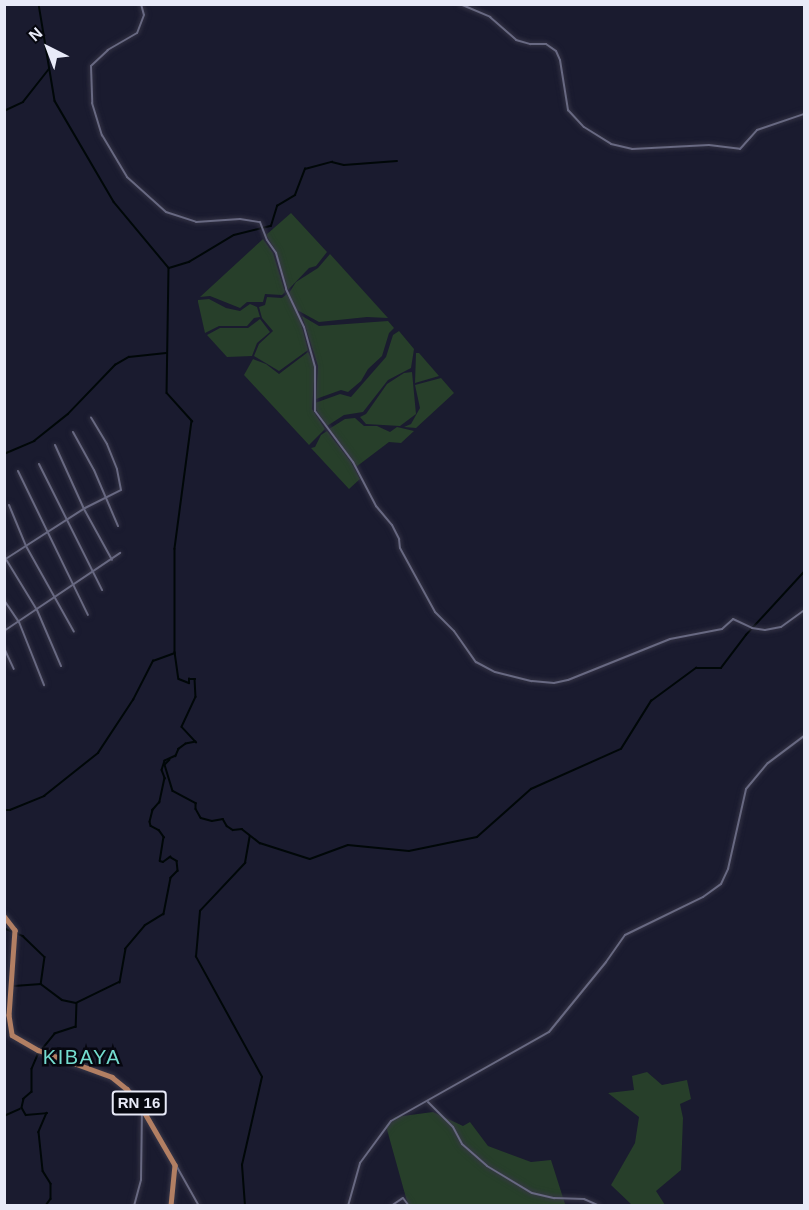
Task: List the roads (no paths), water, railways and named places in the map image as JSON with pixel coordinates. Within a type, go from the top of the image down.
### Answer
[{"type":"main road","name":"RN 16","points":[[4,916],[15,932],[9,1026],[12,1035],[17,1040],[40,1051],[112,1077],[127,1089],[142,1108],[175,1165]]},
{"type":"main road","points":[[171,1206],[175,1165]]},
{"type":"street","points":[[141,4],[144,15],[137,33],[108,50],[91,66],[92,103],[102,135],[127,177],[166,212],[196,222],[240,219],[260,222],[267,240],[276,253],[286,289],[304,327],[315,367],[315,411],[353,462],[373,500],[392,525],[407,564],[435,612],[454,631],[476,662],[501,674],[544,682],[561,682],[582,677],[670,639],[722,629],[733,619],[752,628],[765,630],[781,627],[804,610]]},
{"type":"street","points":[[460,4],[490,17],[516,39],[530,44],[546,45],[556,51],[560,60],[568,110],[584,127],[611,144],[632,149],[709,145],[740,149],[757,130],[804,114]]},
{"type":"street","points":[[61,666],[37,610],[5,558],[84,509],[121,490],[120,479],[107,444],[91,417]]},
{"type":"street","points":[[73,432],[118,526]]},
{"type":"street","points":[[55,445],[84,509],[112,560]]},
{"type":"street","points":[[39,464],[102,590]]},
{"type":"street","points":[[18,471],[46,533],[88,615]]},
{"type":"street","points":[[9,505],[26,546],[74,632]]},
{"type":"street","points":[[4,631],[120,553]]},
{"type":"street","points":[[4,600],[19,622],[44,684]]},
{"type":"street","points":[[4,648],[14,669]]},
{"type":"street","points":[[348,1206],[358,1168],[381,1134],[399,1114],[428,1102],[482,1067],[549,1032],[625,935],[703,897],[721,884],[728,869],[746,789],[768,763],[804,736]]},
{"type":"street","points":[[428,1102],[453,1127],[462,1144],[486,1166],[532,1192],[554,1198],[585,1199],[600,1206]]},
{"type":"street","points":[[134,1206],[141,1180],[142,1108]]},
{"type":"street","points":[[175,1165],[199,1206]]},
{"type":"street","points":[[391,1206],[403,1198],[409,1206]]},
{"type":"waterway","points":[[39,4],[55,101],[114,202],[169,268],[167,393],[192,421],[175,549],[175,652],[179,679],[189,683],[189,679],[195,679],[196,697],[182,727],[196,742],[186,744],[179,749],[176,756],[165,761],[162,770],[165,778],[160,802],[153,810],[150,822],[151,826],[159,830],[164,837],[160,861],[163,862],[170,857],[177,861],[178,871],[171,878],[164,914],[145,926],[126,949],[120,982],[77,1003],[76,1027],[55,1034],[38,1055],[32,1069],[32,1092],[24,1099],[22,1108],[26,1115],[47,1113],[39,1132],[43,1171],[51,1184],[51,1199],[46,1206]]},
{"type":"waterway","points":[[4,111],[23,102],[49,69]]},
{"type":"waterway","points":[[169,268],[189,262],[234,235],[271,226],[277,206],[295,195],[305,169],[332,162],[344,165],[397,161]]},
{"type":"waterway","points":[[4,454],[34,441],[68,414],[115,365],[129,357],[166,353]]},
{"type":"waterway","points":[[170,760],[165,765],[173,791],[196,803],[196,809],[201,818],[212,821],[223,819],[233,830],[242,829],[260,843],[310,859],[348,845],[409,851],[477,837],[531,789],[621,749],[651,701],[696,668],[721,668],[746,635],[804,572]]},
{"type":"waterway","points":[[4,810],[10,810],[44,796],[98,753],[133,700],[153,661],[175,653]]},
{"type":"waterway","points":[[245,1206],[242,1165],[262,1077],[196,957],[200,911],[245,863],[250,836]]},
{"type":"waterway","points":[[4,928],[23,936],[45,957],[41,984]]},
{"type":"waterway","points":[[14,986],[41,984],[62,1000],[76,1003]]},
{"type":"waterway","points":[[4,1116],[20,1109]]},
{"type":"district","name":"KIBAYA","points":[[82,1057]]}]
